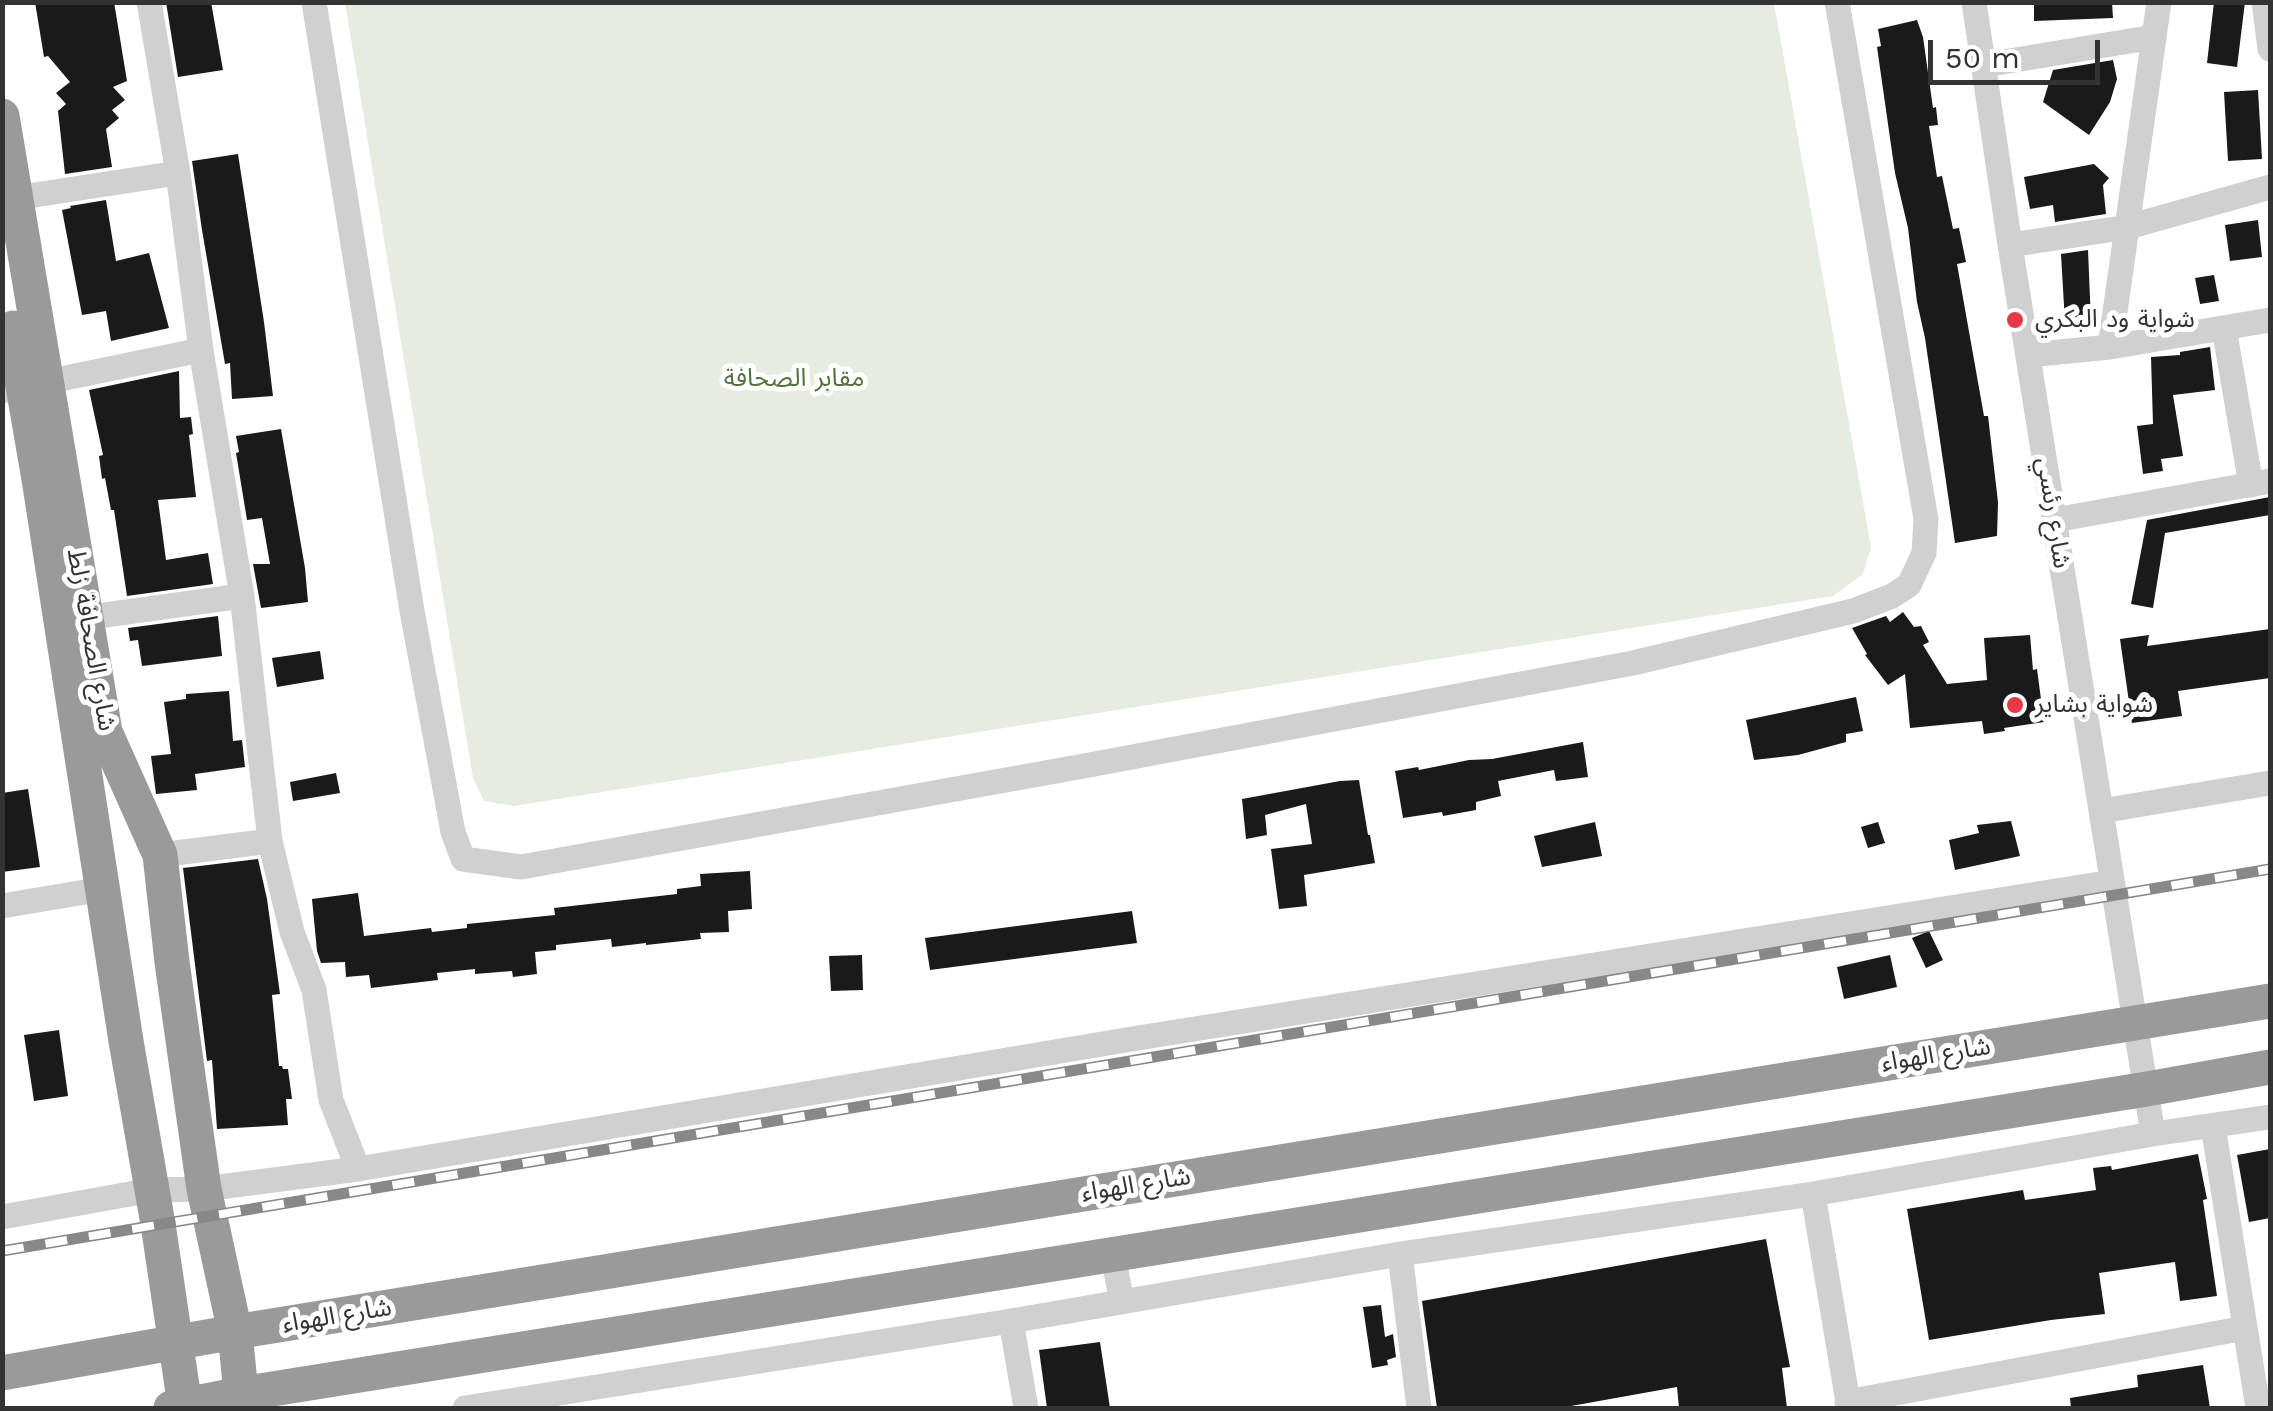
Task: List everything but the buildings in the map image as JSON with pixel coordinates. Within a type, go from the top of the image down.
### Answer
[{"type":"highway","name":"شارع الصحافة زلط","points":[[2,116],[24,387]]},
{"type":"highway","name":"شارع الصحافة زلط","points":[[2,263],[73,619],[104,732],[160,855],[204,1189],[246,1401]]},
{"type":"highway","name":"شارع الصحافة زلط","points":[[73,619],[103,888],[176,1344],[181,1408]]},
{"type":"highway","name":"شارع الهواء","points":[[2,1373],[2270,1001]]},
{"type":"highway","points":[[181,1408],[246,1401],[2270,1067]]},
{"type":"street","points":[[149,2],[242,596],[270,840],[292,932],[314,990],[332,1100],[358,1169]]},
{"type":"street","points":[[314,2],[412,611],[453,832],[463,859],[521,868],[1633,663],[1854,611],[1909,585],[1924,553],[1926,519],[1837,2]]},
{"type":"street","name":"شارع رئسي","points":[[1974,2],[2152,1134]]},
{"type":"street","points":[[2110,347],[2160,2]]},
{"type":"street","points":[[2267,16],[2270,50]]},
{"type":"street","points":[[1984,65],[2154,38]]},
{"type":"street","points":[[9,200],[178,173]]},
{"type":"street","points":[[2010,245],[2128,226],[2270,186]]},
{"type":"street","points":[[2028,355],[2110,347],[2270,320]]},
{"type":"street","points":[[2054,520],[2261,483],[2224,328]]},
{"type":"street","points":[[24,387],[201,350]]},
{"type":"street","points":[[73,619],[242,596]]},
{"type":"street","points":[[2101,812],[2270,783]]},
{"type":"street","points":[[160,855],[270,840]]},
{"type":"street","points":[[2,1217],[152,1190],[204,1189],[358,1169],[1152,1036],[2112,882]]},
{"type":"street","points":[[2,906],[103,888]]},
{"type":"street","points":[[466,1408],[1400,1254],[1813,1194],[2270,1117]]},
{"type":"street","points":[[2213,1126],[2258,1408]]},
{"type":"street","points":[[1813,1194],[1848,1405],[2245,1328]]},
{"type":"street","points":[[1400,1254],[1419,1408]]},
{"type":"street","points":[[1113,1256],[1122,1302]]},
{"type":"street","points":[[1011,1321],[1026,1408]]},
{"type":"green space","name":"مقابر الصحافة","points":[[345,3],[1774,3],[1871,547],[1863,574],[1833,596],[514,806],[484,801],[473,778]]},
{"type":"railway","points":[[2,1251],[2270,869]]},
{"type":"place","name":"شواية ود البكري","points":[[2015,320]]},
{"type":"place","name":"شواية بشاير","points":[[2015,705]]}]
